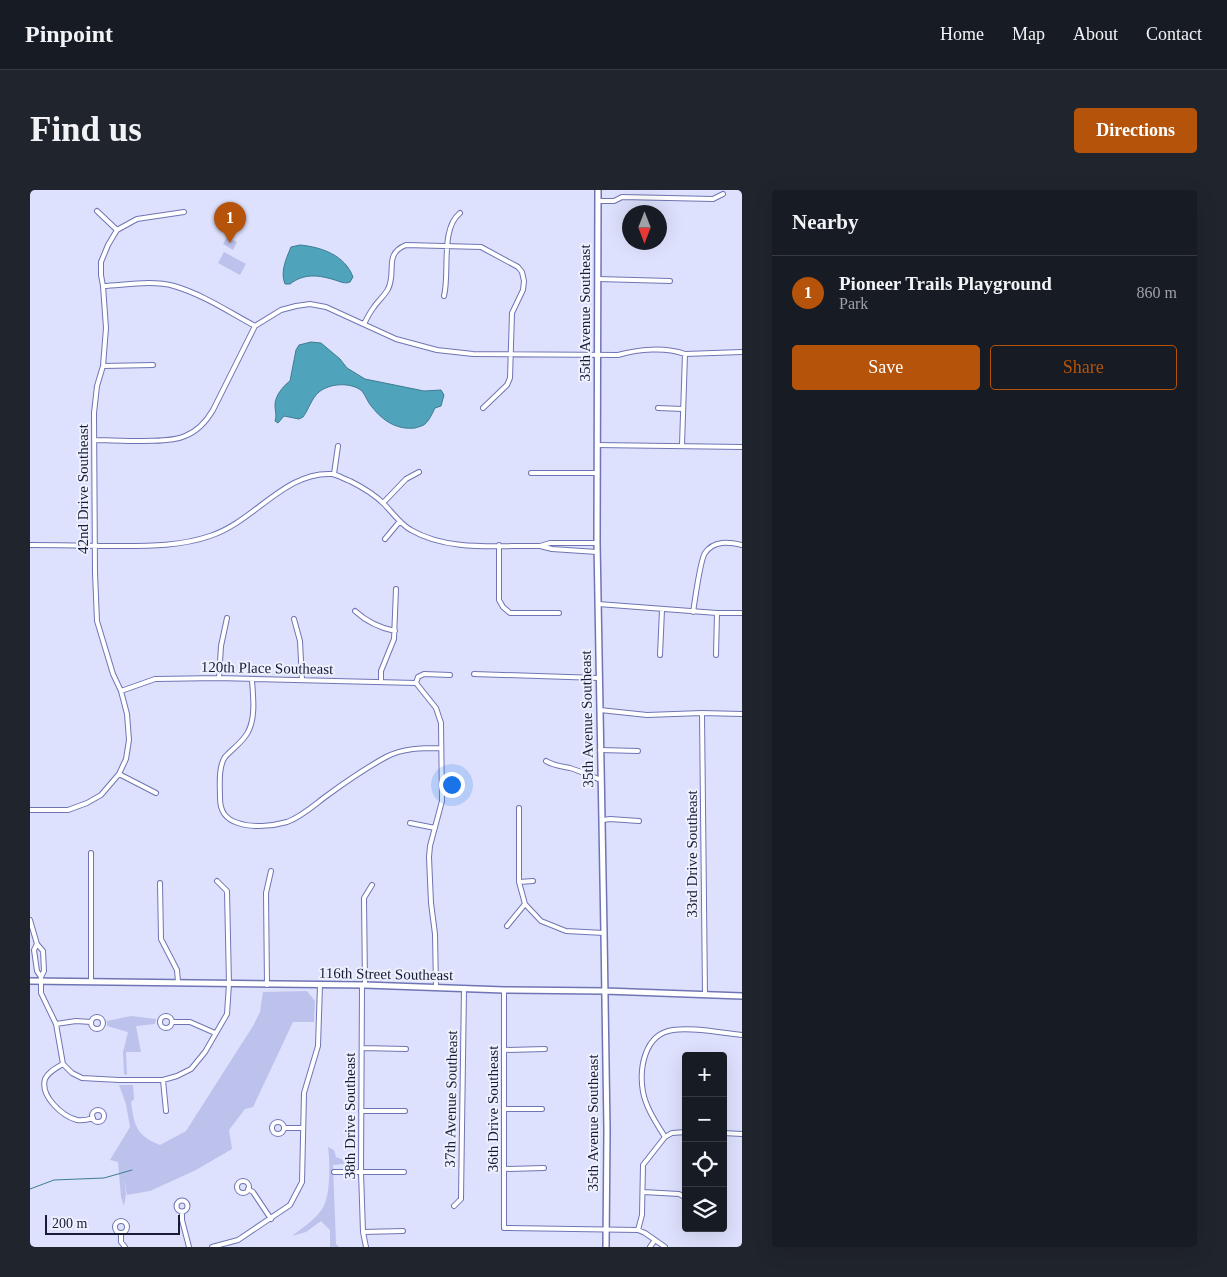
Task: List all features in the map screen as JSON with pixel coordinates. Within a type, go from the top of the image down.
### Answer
[{"type":"street","name":"35th Avenue Southeast","points":[[598,190],[597,552],[598,678],[603,820],[606,1247]]},
{"type":"street","points":[[598,201],[614,201],[622,197],[713,199],[723,194]]},
{"type":"street","points":[[97,211],[117,230],[137,219],[184,212]]},
{"type":"street","points":[[444,296],[450,225],[454,217],[460,213]]},
{"type":"street","name":"42nd Drive Southeast","points":[[117,230],[101,262],[106,328],[103,366],[97,386],[95,408],[94,546],[97,621],[103,647],[121,691],[127,714],[129,740],[126,759],[120,774]]},
{"type":"street","points":[[364,324],[389,288],[392,278],[392,258],[400,248],[406,245],[481,247],[518,267],[522,272],[524,282],[523,290],[512,313],[510,378],[507,385],[483,408]]},
{"type":"street","points":[[598,279],[670,281]]},
{"type":"street","points":[[103,286],[156,284],[174,286],[200,297],[254,326]]},
{"type":"street","points":[[95,440],[166,440],[183,437],[197,430],[207,421],[214,410],[254,326],[281,310],[310,304],[326,307],[396,338],[437,350],[473,354],[510,355],[618,355],[634,350],[676,351],[685,354],[742,352]]},
{"type":"street","points":[[682,445],[685,354]]},
{"type":"street","points":[[103,366],[153,365]]},
{"type":"street","points":[[658,408],[683,409]]},
{"type":"street","points":[[597,445],[742,447]]},
{"type":"street","points":[[334,474],[338,446]]},
{"type":"street","points":[[383,503],[406,479],[419,472]]},
{"type":"street","points":[[531,473],[597,473]]},
{"type":"street","points":[[30,545],[168,545],[212,536],[248,516],[285,487],[302,479],[317,475],[334,474],[362,486],[383,503],[410,530],[433,540],[456,545],[540,546],[552,549],[597,552]]},
{"type":"street","points":[[385,539],[400,521]]},
{"type":"street","points":[[693,612],[705,553],[713,546],[722,542],[742,545]]},
{"type":"street","points":[[540,546],[550,543],[597,543]]},
{"type":"street","points":[[499,545],[499,600],[503,607],[510,613],[559,613]]},
{"type":"street","points":[[381,681],[381,670],[392,648],[395,631],[396,590]]},
{"type":"street","points":[[598,604],[662,610],[742,614]]},
{"type":"street","points":[[355,610],[370,622],[387,630],[395,631]]},
{"type":"street","points":[[660,655],[662,610]]},
{"type":"street","points":[[716,655],[717,613]]},
{"type":"street","points":[[220,678],[221,646],[227,618]]},
{"type":"street","points":[[294,619],[300,641],[302,680]]},
{"type":"street","points":[[436,987],[435,934],[429,881],[430,846],[442,801],[441,723],[436,708],[416,683],[418,677],[424,674],[450,675]]},
{"type":"street","points":[[474,674],[598,678]]},
{"type":"street","name":"120th Place Southeast","points":[[121,691],[155,679],[220,678],[416,683]]},
{"type":"street","points":[[252,680],[252,722],[247,734],[224,758],[220,769],[222,813],[231,821],[242,825],[269,825],[287,822],[305,812],[349,779],[386,757],[399,751],[441,748]]},
{"type":"street","points":[[599,710],[648,715],[742,714]]},
{"type":"street","name":"33rd Drive Southeast","points":[[702,713],[704,995]]},
{"type":"street","points":[[600,750],[638,751]]},
{"type":"street","points":[[546,761],[553,766],[579,771],[601,780]]},
{"type":"street","points":[[30,810],[68,810],[87,803],[101,795],[120,774],[156,793]]},
{"type":"street","points":[[519,808],[519,882],[524,904],[541,921],[566,931],[604,933]]},
{"type":"street","points":[[603,820],[610,818],[639,821]]},
{"type":"street","points":[[410,823],[434,828]]},
{"type":"street","points":[[91,853],[91,981]]},
{"type":"street","points":[[266,985],[266,892],[271,871]]},
{"type":"street","points":[[519,882],[533,880]]},
{"type":"street","points":[[30,920],[37,944],[43,951],[44,971],[41,979],[41,993],[56,1024],[63,1064],[72,1073],[82,1078],[163,1080],[191,1069],[205,1052],[226,1014],[229,984],[227,892],[217,881]]},
{"type":"street","points":[[160,883],[161,939],[177,970],[178,982]]},
{"type":"street","name":"38th Drive Southeast","points":[[366,1247],[361,1172],[364,898],[372,885]]},
{"type":"street","points":[[507,926],[524,904]]},
{"type":"street","points":[[37,944],[34,950],[37,971],[41,979]]},
{"type":"street","name":"116th Street Southeast","points":[[30,981],[41,979],[266,985],[364,985],[742,996]]},
{"type":"street","points":[[212,1247],[238,1240],[290,1206],[302,1182],[304,1093],[318,1046],[320,985]]},
{"type":"street","name":"37th Avenue Southeast","points":[[454,1206],[461,1199],[464,988]]},
{"type":"street","name":"36th Drive Southeast","points":[[504,990],[504,1228],[606,1230]]},
{"type":"street","points":[[56,1024],[76,1021],[91,1022]]},
{"type":"street","points":[[172,1022],[190,1022],[215,1033]]},
{"type":"street","points":[[665,1137],[650,1111],[643,1093],[644,1056],[650,1044],[658,1036],[671,1030],[688,1029],[742,1035]]},
{"type":"street","points":[[362,1048],[406,1049]]},
{"type":"street","points":[[504,1050],[545,1049]]},
{"type":"street","points":[[63,1064],[50,1072],[45,1079],[44,1086],[48,1097],[59,1110],[69,1117],[79,1120],[93,1118]]},
{"type":"street","points":[[163,1080],[166,1111]]},
{"type":"street","points":[[504,1109],[542,1109]]},
{"type":"street","points":[[362,1111],[405,1111]]},
{"type":"street","points":[[284,1128],[302,1128]]},
{"type":"street","points":[[638,1230],[642,1215],[642,1165],[665,1137],[672,1133],[682,1132]]},
{"type":"street","points":[[727,1133],[742,1134]]},
{"type":"street","points":[[505,1169],[544,1168]]},
{"type":"street","points":[[334,1172],[404,1172]]},
{"type":"street","points":[[248,1189],[253,1192],[271,1219]]},
{"type":"street","points":[[643,1192],[682,1196]]},
{"type":"street","points":[[182,1212],[182,1220],[189,1247]]},
{"type":"street","points":[[606,1230],[638,1230],[665,1247]]},
{"type":"street","points":[[364,1232],[403,1231]]},
{"type":"street","points":[[121,1233],[121,1242],[125,1247]]},
{"type":"street","points":[[238,1240],[241,1247]]},
{"type":"street","points":[[650,1247],[655,1240]]},
{"type":"shaded area","points":[[227,237],[237,242],[233,250],[223,244]]},
{"type":"shaded area","points":[[300,245],[324,250],[338,258],[349,269],[353,277],[350,282],[346,283],[312,276],[285,284],[283,270],[287,256],[291,247]]},
{"type":"shaded area","points":[[224,252],[246,264],[240,275],[218,263]]},
{"type":"shaded area","points":[[311,342],[321,343],[340,359],[347,368],[365,379],[424,391],[441,390],[444,395],[441,406],[435,408],[428,421],[423,425],[415,428],[402,428],[391,424],[381,416],[362,391],[352,386],[335,385],[319,392],[303,417],[299,419],[284,416],[278,423],[275,421],[276,398],[282,388],[290,381],[296,350],[299,345]]},
{"type":"shaded area","points":[[307,991],[315,1001],[314,1022],[293,1022],[253,1107],[245,1109],[229,1130],[232,1149],[196,1170],[150,1191],[127,1195],[124,1178],[126,1194],[124,1206],[121,1197],[118,1162],[110,1160],[130,1127],[126,1104],[119,1085],[133,1085],[134,1099],[131,1102],[135,1124],[146,1138],[160,1145],[186,1131],[253,1026],[260,1012],[263,992]]},
{"type":"shaded area","points":[[131,1016],[156,1019],[155,1024],[136,1026],[141,1052],[126,1052],[127,1075],[124,1074],[123,1052],[128,1032],[107,1026],[107,1021]]},
{"type":"shaded area","points":[[328,1147],[334,1150],[336,1157],[351,1163],[333,1165],[336,1244],[339,1247],[330,1247],[330,1230],[321,1221],[306,1232],[292,1236],[316,1217],[325,1203],[329,1179]]},
{"type":"waterway","points":[[30,1189],[54,1180],[104,1178],[132,1170]]},
{"type":"place","name":"Pioneer Trails Playground","points":[[230,243]]}]
